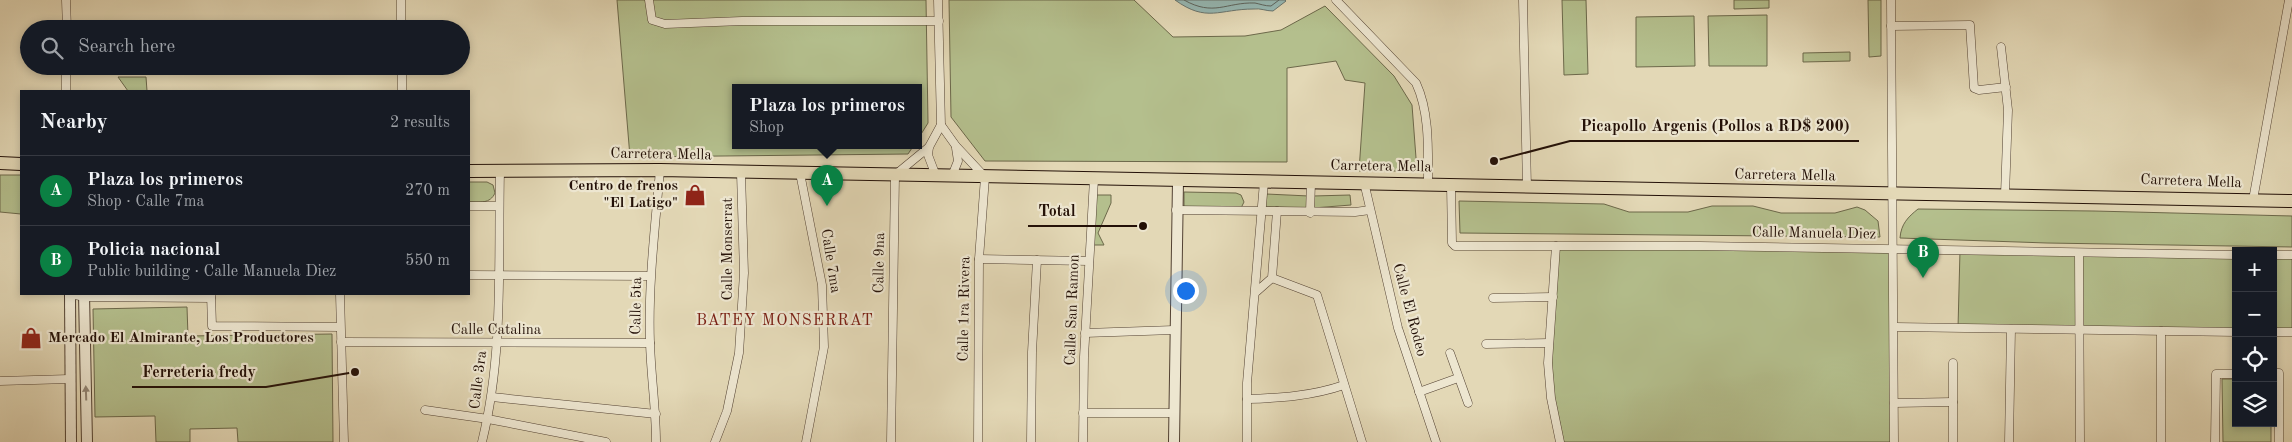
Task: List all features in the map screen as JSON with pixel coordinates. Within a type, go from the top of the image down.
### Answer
[{"type":"main road","points":[[0,163],[20,164]]},
{"type":"main road","name":"Carretera Mella","points":[[470,171],[660,170],[1178,181],[1364,182],[1527,188],[2292,201]]},
{"type":"street","points":[[66,0],[67,20]]},
{"type":"street","points":[[401,0],[401,20]]},
{"type":"street","points":[[649,0],[652,20],[665,24],[939,21]]},
{"type":"street","points":[[895,175],[929,147],[941,126],[938,0]]},
{"type":"street","points":[[1336,0],[1416,83],[1423,98],[1428,184]]},
{"type":"street","points":[[1523,0],[1527,188]]},
{"type":"street","points":[[1890,0],[1894,250],[1894,442]]},
{"type":"street","points":[[2253,200],[2289,0]]},
{"type":"street","points":[[1890,26],[1970,25],[1974,88],[1979,90],[2006,88]]},
{"type":"street","points":[[2001,48],[2008,123],[2005,195]]},
{"type":"street","points":[[66,75],[66,90]]},
{"type":"street","points":[[402,75],[402,90]]},
{"type":"street","points":[[941,126],[956,146],[985,176]]},
{"type":"street","points":[[952,176],[958,161],[956,146]]},
{"type":"street","points":[[929,147],[928,155],[936,176]]},
{"type":"street","name":"Calle 5ta","points":[[656,442],[656,414],[650,343],[650,276],[660,170]]},
{"type":"street","name":"Calle 3ra","points":[[482,442],[492,397],[497,344],[500,171]]},
{"type":"street","name":"Calle Monserrat","points":[[715,442],[727,411],[739,353],[744,273],[741,173]]},
{"type":"street","name":"Calle 7ma","points":[[800,173],[822,285],[824,347],[806,442]]},
{"type":"street","name":"Calle 9na","points":[[891,442],[895,175]]},
{"type":"street","name":"Calle 1ra Rivera","points":[[978,442],[979,259],[985,176]]},
{"type":"street","name":"Calle San Ramon","points":[[1083,442],[1088,261],[1094,179]]},
{"type":"street","points":[[1174,442],[1174,330],[1178,181]]},
{"type":"street","points":[[1247,442],[1247,399],[1264,182]]},
{"type":"street","points":[[1310,213],[1311,182]]},
{"type":"street","name":"Calle El Rodeo","points":[[1364,182],[1398,328],[1436,442]]},
{"type":"street","name":"Calle Manuela Diez","points":[[1451,185],[1453,245],[2232,255]]},
{"type":"street","points":[[470,206],[499,206]]},
{"type":"street","points":[[1176,210],[1261,210],[1310,213],[1370,210]]},
{"type":"street","points":[[1256,292],[1272,278],[1277,211]]},
{"type":"street","points":[[1556,246],[1548,363],[1551,398],[1560,442]]},
{"type":"street","points":[[2079,254],[2080,442]]},
{"type":"street","points":[[2277,255],[2292,255]]},
{"type":"street","points":[[979,259],[1088,261]]},
{"type":"street","points":[[1031,442],[1032,352],[1038,260]]},
{"type":"street","points":[[470,275],[650,276]]},
{"type":"street","points":[[1272,278],[1316,294],[1362,442]]},
{"type":"street","points":[[70,295],[71,442]]},
{"type":"street","points":[[340,295],[344,442]]},
{"type":"street","points":[[87,442],[85,296],[211,296],[212,326],[340,327]]},
{"type":"street","points":[[1493,298],[1553,297]]},
{"type":"street","points":[[1894,327],[2232,332]]},
{"type":"street","points":[[2009,442],[2011,329]]},
{"type":"street","points":[[1085,333],[1174,330]]},
{"type":"street","points":[[2161,331],[2161,442]]},
{"type":"street","points":[[2277,332],[2292,332]]},
{"type":"street","name":"Calle Catalina","points":[[341,342],[650,343]]},
{"type":"street","points":[[1486,344],[1549,343]]},
{"type":"street","points":[[1450,353],[1468,403]]},
{"type":"street","points":[[1953,364],[1953,442]]},
{"type":"street","points":[[2277,373],[2279,373],[2279,442]]},
{"type":"street","points":[[2215,442],[2216,374],[2232,374]]},
{"type":"street","points":[[1419,392],[1458,378]]},
{"type":"street","points":[[0,381],[70,379]]},
{"type":"street","points":[[1247,399],[1294,397],[1326,392],[1344,385]]},
{"type":"street","points":[[492,397],[656,414]]},
{"type":"street","points":[[1894,403],[1953,402]]},
{"type":"street","points":[[425,410],[488,418],[606,442]]},
{"type":"street","points":[[1083,413],[1174,414]]},
{"type":"green space","points":[[617,0],[926,0],[928,123],[922,133],[922,84],[732,84],[732,149],[911,149],[908,154],[630,157]]},
{"type":"green space","points":[[949,0],[1134,0],[1173,37],[1245,36],[1281,30],[1325,6],[1394,76],[1412,105],[1417,171],[1359,171],[1365,83],[1345,80],[1336,61],[1287,68],[1287,162],[985,161],[951,117]]},
{"type":"green space","points":[[1562,0],[1586,0],[1588,74],[1564,75]]},
{"type":"green space","points":[[1734,0],[1769,0],[1769,8],[1734,9]]},
{"type":"green space","points":[[1868,0],[1881,0],[1881,56],[1869,57]]},
{"type":"green space","points":[[1767,15],[1767,66],[1709,66],[1708,16]]},
{"type":"green space","points":[[1694,16],[1695,66],[1636,67],[1636,17]]},
{"type":"green space","points":[[1850,52],[1850,61],[1803,62],[1803,53]]},
{"type":"green space","points":[[118,77],[146,77],[147,90],[127,90]]},
{"type":"green space","points":[[0,175],[20,175],[20,214],[0,212]]},
{"type":"green space","points":[[470,182],[487,182],[493,185],[495,193],[493,197],[481,202],[470,202]]},
{"type":"green space","points":[[1184,192],[1236,193],[1241,195],[1244,202],[1241,208],[1184,207]]},
{"type":"green space","points":[[1266,194],[1309,196],[1308,208],[1265,207]]},
{"type":"green space","points":[[1095,195],[1111,195],[1111,203],[1098,233],[1104,245],[1094,245]]},
{"type":"green space","points":[[1350,195],[1351,205],[1313,208],[1313,196]]},
{"type":"green space","points":[[1459,201],[1604,204],[1629,212],[1688,212],[1712,206],[1753,206],[1781,213],[1835,213],[1857,207],[1865,210],[1878,221],[1880,237],[1460,233]]},
{"type":"green space","points":[[1918,209],[2292,216],[2292,247],[2047,243],[1900,238],[1906,221]]},
{"type":"green space","points":[[1556,246],[1894,249],[1895,442],[1560,442],[1548,363]]},
{"type":"green space","points":[[1960,251],[2232,254],[2232,331],[1958,328]]},
{"type":"green space","points":[[2277,254],[2292,255],[2292,331],[2277,331]]},
{"type":"green space","points":[[187,307],[188,336],[332,334],[333,442],[238,442],[237,428],[190,429],[190,442],[156,442],[155,416],[95,417],[93,309]]},
{"type":"green space","points":[[2222,379],[2232,379],[2232,427],[2271,427],[2271,442],[2223,442]]},
{"type":"water","points":[[1175,0],[1286,1],[1273,11],[1256,9],[1205,13],[1186,7]]},
{"type":"place","name":"Picapollo Argenis (Pollos a RD$ 200)","points":[[1494,161]]},
{"type":"place","name":"Centro de frenos \"El Latigo\"","points":[[695,195]]},
{"type":"place","name":"Plaza los primeros","points":[[827,206]]},
{"type":"place","name":"Total","points":[[1143,226]]},
{"type":"place","name":"Policia nacional","points":[[1923,278]]},
{"type":"place","name":"Mercado El Almirante, Los Productores","points":[[31,338]]},
{"type":"place","name":"Ferreteria fredy","points":[[355,372]]},
{"type":"district","name":"BATEY MONSERRAT","points":[[785,321]]}]
